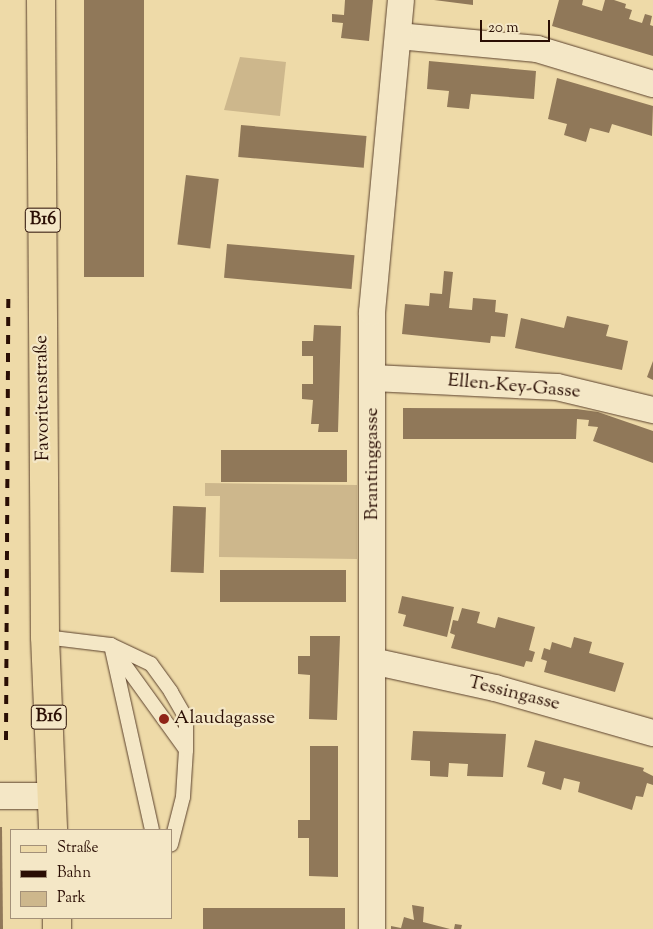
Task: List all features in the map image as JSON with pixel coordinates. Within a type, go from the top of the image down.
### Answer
[{"type":"main road","name":"Favoritenstraße","points":[[41,0],[45,637],[53,829]]},
{"type":"street","name":"Brantinggasse","points":[[372,929],[375,252],[401,0]]},
{"type":"street","points":[[398,36],[537,50],[653,84]]},
{"type":"street","name":"Ellen-Key-Gasse","points":[[373,378],[557,387],[653,410]]},
{"type":"street","name":"Tessingasse","points":[[372,662],[495,688],[653,733]]},
{"type":"street","points":[[0,796],[52,796]]},
{"type":"lane","points":[[45,637],[110,645],[151,664],[186,718],[186,750],[182,798],[172,840]]},
{"type":"lane","points":[[110,645],[186,750]]},
{"type":"lane","points":[[110,645],[152,829]]},
{"type":"green space","points":[[240,57],[286,62],[280,116],[224,110]]},
{"type":"green space","points":[[205,483],[357,485],[357,559],[219,557],[220,496],[205,496]]},
{"type":"building","points":[[84,0],[144,0],[144,277],[84,277]]},
{"type":"building","points":[[345,0],[373,0],[369,41],[341,38],[343,23],[332,22],[332,14],[344,15]]},
{"type":"building","points":[[434,0],[473,0],[473,5]]},
{"type":"building","points":[[559,0],[583,0],[582,5],[602,11],[605,0],[614,0],[626,4],[625,8],[632,10],[629,19],[642,23],[645,14],[652,16],[650,25],[653,26],[653,56],[552,26]]},
{"type":"building","points":[[429,61],[536,71],[534,99],[471,94],[469,109],[447,107],[449,91],[427,89]]},
{"type":"building","points":[[557,78],[653,106],[652,136],[612,124],[609,133],[590,128],[586,142],[564,135],[567,124],[548,119]]},
{"type":"building","points":[[241,125],[367,136],[364,168],[238,157]]},
{"type":"building","points":[[186,175],[219,179],[210,248],[177,244]]},
{"type":"building","points":[[227,244],[355,255],[352,289],[224,278]]},
{"type":"building","points":[[444,271],[453,272],[449,308],[472,310],[473,298],[496,300],[495,312],[508,314],[505,337],[491,336],[490,343],[402,334],[405,304],[429,306],[430,293],[442,294]]},
{"type":"building","points":[[567,316],[609,325],[606,336],[628,341],[622,370],[515,348],[521,318],[564,328]]},
{"type":"building","points":[[314,325],[341,326],[338,432],[318,432],[319,424],[311,424],[313,400],[302,399],[302,384],[313,384],[313,356],[302,356],[302,341],[313,341]]},
{"type":"building","points":[[653,361],[653,380],[647,377]]},
{"type":"building","points":[[403,408],[577,409],[598,412],[653,431],[653,463],[593,441],[598,427],[588,426],[589,420],[577,419],[576,439],[403,439]]},
{"type":"building","points":[[221,450],[347,450],[347,482],[221,482]]},
{"type":"building","points":[[173,506],[206,507],[204,573],[171,572]]},
{"type":"building","points":[[220,570],[346,570],[346,602],[220,602]]},
{"type":"building","points":[[402,596],[454,607],[447,637],[403,626],[406,615],[398,613]]},
{"type":"building","points":[[462,608],[480,612],[477,623],[495,628],[498,617],[535,627],[529,650],[535,652],[532,662],[526,661],[524,667],[451,648],[455,635],[450,633],[453,620],[458,621]]},
{"type":"building","points":[[310,636],[340,636],[337,720],[309,719],[310,675],[298,674],[298,656],[310,656]]},
{"type":"building","points":[[574,637],[592,642],[589,653],[624,663],[615,692],[544,672],[547,661],[541,659],[544,648],[550,650],[552,642],[571,648]]},
{"type":"building","points":[[413,731],[506,734],[503,777],[467,776],[468,764],[449,763],[448,777],[430,776],[430,761],[411,760]]},
{"type":"building","points":[[535,740],[644,768],[643,771],[653,776],[653,785],[647,783],[643,797],[636,796],[632,810],[578,792],[580,782],[564,778],[561,790],[542,784],[545,772],[527,767]]},
{"type":"building","points":[[310,746],[338,746],[338,877],[309,876],[309,838],[298,838],[298,820],[310,820]]},
{"type":"building","points":[[0,827],[2,827],[3,929],[0,929]]},
{"type":"building","points":[[412,905],[424,907],[423,922],[450,929],[391,929],[391,926],[401,928],[404,917],[414,920]]},
{"type":"building","points":[[203,908],[345,908],[345,929],[203,929]]},
{"type":"building","points":[[455,924],[462,925],[461,929],[454,929]]},
{"type":"railway","points":[[6,740],[8,295]]},
{"type":"place","name":"Alaudagasse","points":[[164,719]]}]
